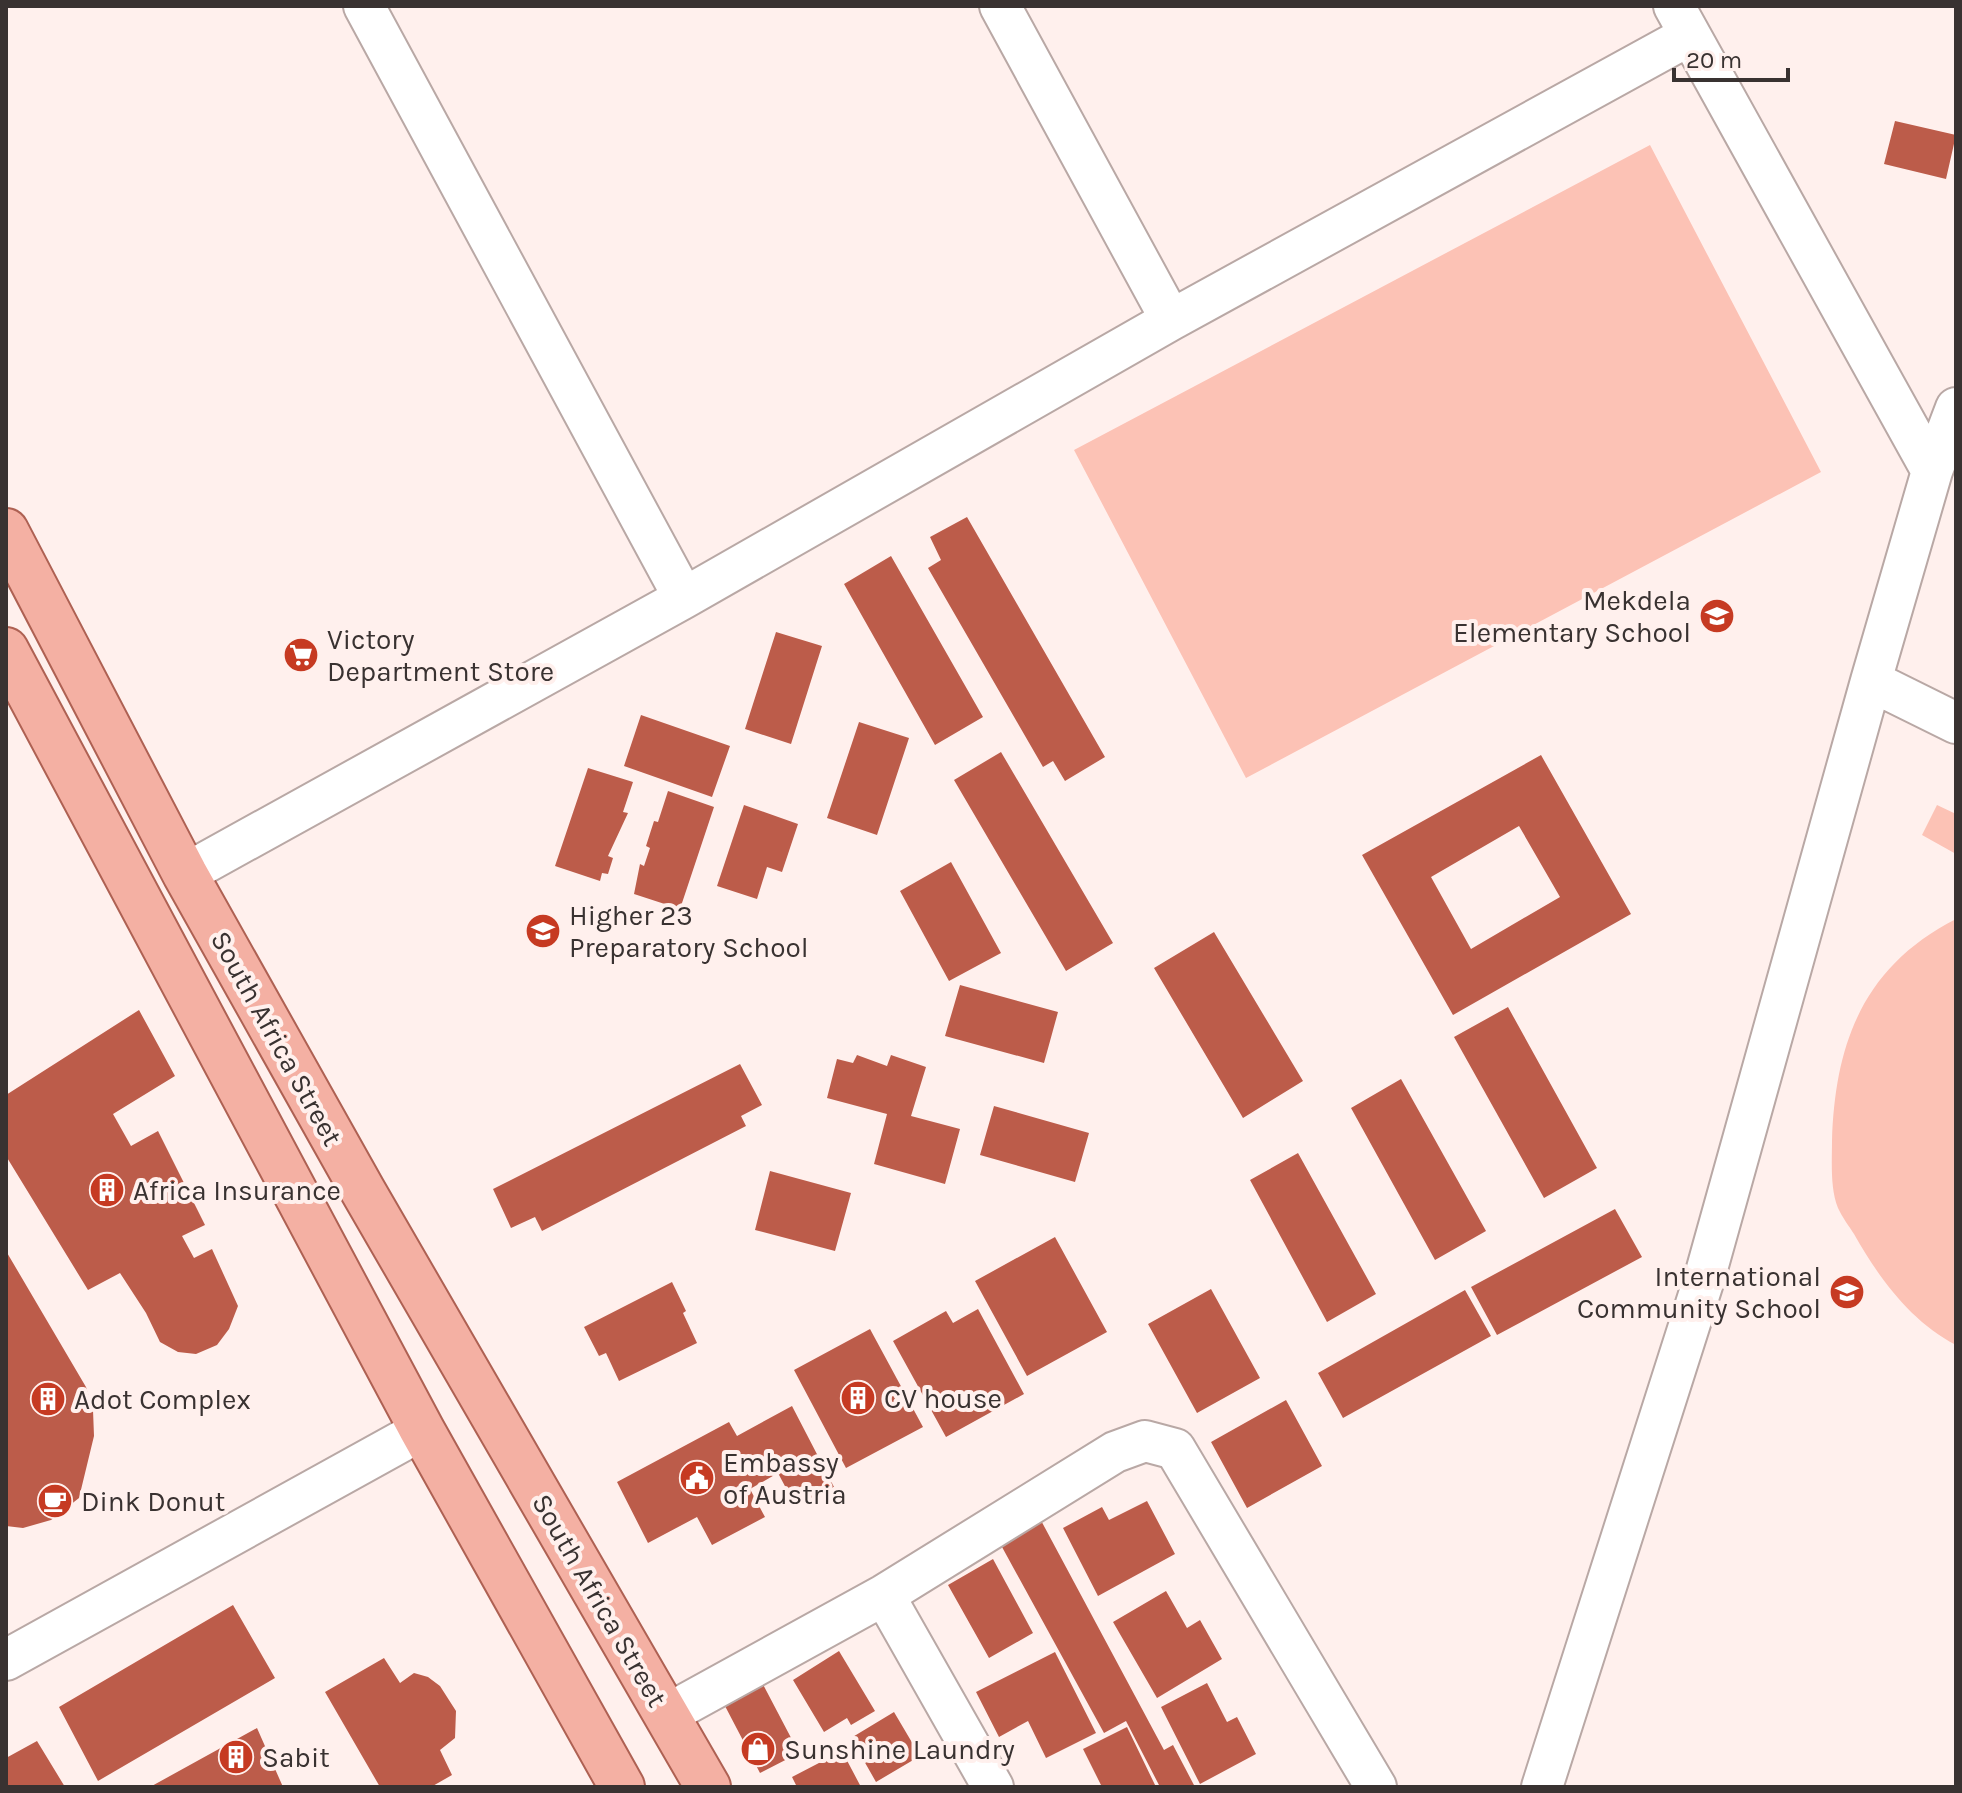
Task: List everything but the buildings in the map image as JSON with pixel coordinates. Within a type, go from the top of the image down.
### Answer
[{"type":"main road","name":"South Africa Street","points":[[6,531],[185,874],[363,1191],[708,1787]]},
{"type":"main road","name":"South Africa Street","points":[[6,650],[422,1430],[622,1787]]},
{"type":"street","points":[[364,6],[684,598]]},
{"type":"street","points":[[1000,6],[1171,320]]},
{"type":"street","points":[[185,874],[684,598],[1171,320],[1682,21],[1932,471]]},
{"type":"street","points":[[1542,1787],[1705,1276],[1871,681],[1932,471],[1956,408]]},
{"type":"street","points":[[1871,681],[1956,723]]},
{"type":"street","points":[[6,1660],[422,1430]]},
{"type":"street","points":[[666,1715],[884,1595],[1115,1452],[1145,1441],[1175,1449],[1376,1787]]},
{"type":"street","points":[[884,1595],[993,1787]]},
{"type":"shaded area","points":[[1650,145],[1821,472],[1246,778],[1074,450]]},
{"type":"shaded area","points":[[1937,805],[1956,814],[1956,854],[1922,835]]},
{"type":"shaded area","points":[[1956,919],[1956,1345],[1924,1324],[1897,1297],[1874,1267],[1838,1208],[1834,1192],[1832,1141],[1840,1071],[1848,1040],[1861,1010],[1877,984],[1898,960],[1924,938]]},
{"type":"place","name":"Mekdela Elementary School","points":[[1717,616]]},
{"type":"place","name":"Victory Department Store","points":[[301,655]]},
{"type":"place","name":"Higher 23 Preparatory School","points":[[543,931]]},
{"type":"place","name":"Africa Insurance","points":[[107,1190]]},
{"type":"place","name":"International Community School","points":[[1847,1292]]},
{"type":"place","name":"CV house","points":[[858,1398]]},
{"type":"place","name":"Adot Complex","points":[[48,1399]]},
{"type":"place","name":"Embassy of Austria","points":[[697,1478]]},
{"type":"place","name":"Dink Donut","points":[[55,1501]]},
{"type":"place","name":"Sunshine Laundry","points":[[758,1749]]},
{"type":"place","name":"Sabit","points":[[236,1757]]}]
